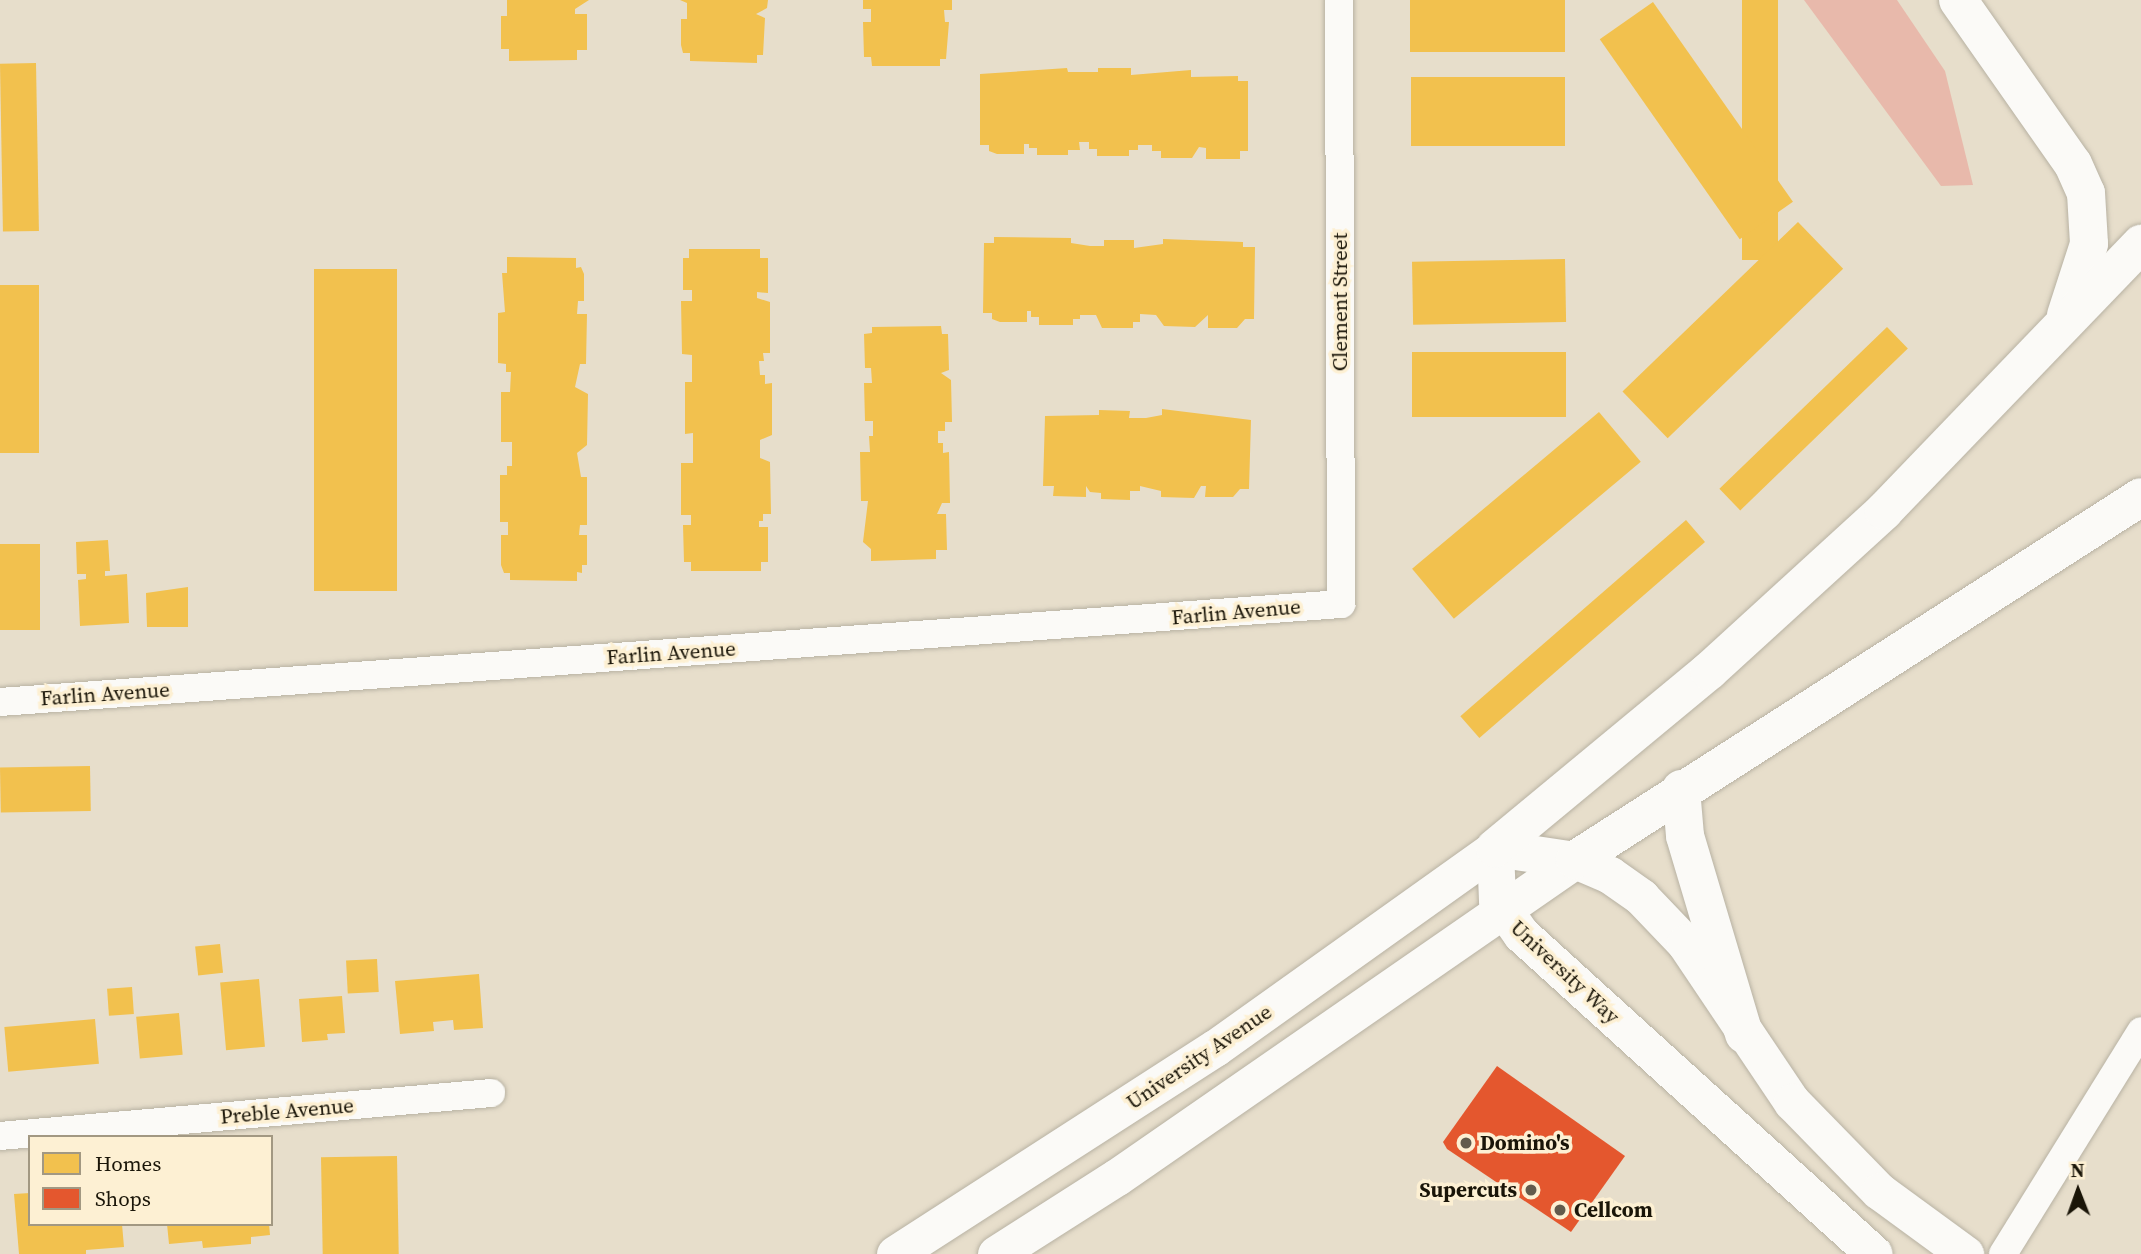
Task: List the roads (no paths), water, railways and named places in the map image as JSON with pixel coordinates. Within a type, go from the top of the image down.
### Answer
[{"type":"highway","points":[[1958,0],[2073,164],[2086,193],[2090,223],[2087,254],[2055,335]]},
{"type":"highway","points":[[1495,848],[1663,710],[1832,559],[2055,335],[2141,244]]},
{"type":"highway","points":[[1575,860],[1681,789],[2141,497]]},
{"type":"highway","points":[[1681,789],[1685,836],[1744,1034]]},
{"type":"main road","points":[[1495,848],[1575,860],[1623,883],[1666,921],[1792,1102],[1849,1162],[1915,1220],[1965,1254]]},
{"type":"main road","name":"University Way","points":[[1495,848],[1494,888],[1502,909],[1533,947],[1874,1254]]},
{"type":"main road","name":"University Avenue","points":[[895,1254],[1215,1048],[1495,848]]},
{"type":"main road","points":[[996,1254],[1159,1149],[1575,860]]},
{"type":"street","name":"Clement Street","points":[[1339,0],[1341,604]]},
{"type":"street","name":"Farlin Avenue","points":[[0,702],[1341,604]]},
{"type":"street","points":[[2003,1254],[2141,1031]]},
{"type":"street","name":"Preble Avenue","points":[[0,1136],[491,1093]]},
{"type":"place","name":"Domino's","points":[[1466,1143]]},
{"type":"place","name":"Supercuts","points":[[1531,1190]]},
{"type":"place","name":"Cellcom","points":[[1560,1210]]}]
